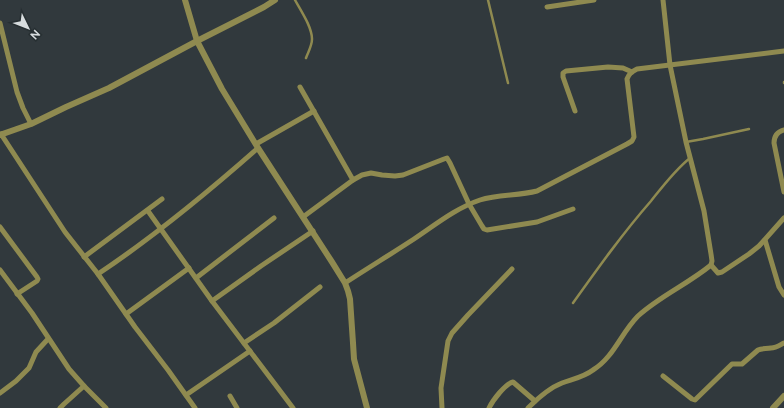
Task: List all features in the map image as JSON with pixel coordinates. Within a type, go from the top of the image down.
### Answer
[{"type":"street","points":[[185,0],[197,41],[222,89],[345,283],[350,299],[354,359],[367,408]]},
{"type":"street","points":[[195,408],[98,274],[65,232],[0,134],[31,124],[66,106],[108,88],[275,0]]},
{"type":"street","points":[[547,7],[594,0]]},
{"type":"street","points":[[663,0],[670,65],[686,142],[704,211],[712,261],[711,265],[718,273],[722,272],[749,254],[765,240],[784,218]]},
{"type":"street","points":[[0,23],[17,92],[31,124]]},
{"type":"street","points":[[345,283],[469,204],[482,199],[537,191],[628,144],[634,137],[634,132],[626,80],[632,72],[637,69],[784,51]]},
{"type":"street","points":[[575,111],[563,77],[563,73],[570,70],[608,67],[623,68],[632,72]]},
{"type":"street","points":[[300,87],[353,180]]},
{"type":"street","points":[[98,274],[161,230],[221,180],[257,146],[314,111]]},
{"type":"street","points":[[784,130],[777,134],[774,138],[784,192]]},
{"type":"street","points":[[303,217],[362,175],[372,173],[395,176],[403,175],[447,158],[469,204],[484,229],[487,230],[537,222],[573,209]]},
{"type":"street","points":[[84,257],[148,211],[162,199]]},
{"type":"street","points":[[148,211],[212,301],[293,408]]},
{"type":"street","points":[[196,278],[274,218]]},
{"type":"street","points":[[0,227],[2,234],[38,279],[18,294]]},
{"type":"street","points":[[212,301],[312,231]]},
{"type":"street","points":[[765,240],[784,295]]},
{"type":"street","points":[[528,408],[554,386],[583,376],[594,370],[609,357],[624,333],[637,317],[668,293],[711,265]]},
{"type":"street","points":[[126,314],[189,268]]},
{"type":"street","points":[[442,408],[441,388],[448,341],[452,333],[512,269]]},
{"type":"street","points":[[0,270],[32,313],[69,369],[106,408]]},
{"type":"street","points":[[244,343],[274,323],[320,287]]},
{"type":"street","points":[[0,393],[16,381],[28,368],[36,352],[48,339]]},
{"type":"street","points":[[663,376],[695,400],[732,364],[742,364],[761,348],[771,349],[784,343]]},
{"type":"street","points":[[186,395],[250,351]]},
{"type":"street","points":[[490,408],[494,399],[513,382],[535,401]]},
{"type":"street","points":[[60,408],[84,386]]},
{"type":"street","points":[[230,396],[237,408]]},
{"type":"street","points":[[773,408],[784,396]]},
{"type":"lane","points":[[295,0],[311,34],[312,40],[306,58]]},
{"type":"lane","points":[[488,0],[508,83]]},
{"type":"lane","points":[[686,142],[703,140],[749,129]]},
{"type":"lane","points":[[573,303],[631,224],[675,172],[690,158]]}]
